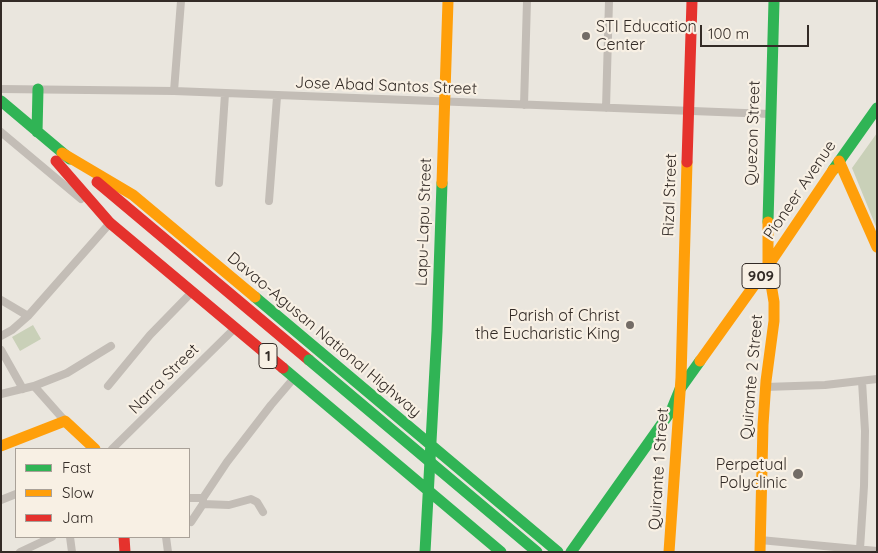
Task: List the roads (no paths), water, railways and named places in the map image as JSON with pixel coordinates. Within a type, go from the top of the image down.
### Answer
[{"type":"main road","name":"Lapu-Lapu Street","points":[[425,552],[436,331],[448,1]]},
{"type":"main road","name":"Rizal Street","points":[[680,389],[692,1]]},
{"type":"main road","name":"Quezon Street","points":[[768,266],[767,243],[774,1]]},
{"type":"main road","points":[[38,89],[38,132]]},
{"type":"main road","name":"Davao-Agusan National Highway","points":[[1,101],[38,132],[110,223],[501,552]]},
{"type":"main road","name":"Pioneer Avenue","points":[[571,552],[671,411],[680,389],[760,278],[877,108]]},
{"type":"main road","name":"Davao-Agusan National Highway","points":[[1,114],[59,157],[305,364],[522,552]]},
{"type":"main road","name":"Davao-Agusan National Highway","points":[[59,157],[133,195],[559,552]]},
{"type":"main road","points":[[839,161],[877,247]]},
{"type":"main road","name":"Quirante 2 Street","points":[[760,546],[765,388],[774,321],[772,284],[768,266]]},
{"type":"main road","points":[[760,278],[772,284]]},
{"type":"main road","name":"Davao-Agusan National Highway","points":[[305,364],[537,552]]},
{"type":"main road","name":"Pioneer Avenue","points":[[559,552],[672,394],[680,389]]},
{"type":"main road","name":"Quirante 1 Street","points":[[669,552],[680,389]]},
{"type":"main road","points":[[1,446],[65,421],[93,448]]},
{"type":"main road","points":[[124,538],[125,552]]},
{"type":"street","points":[[174,92],[181,1]]},
{"type":"street","points":[[524,104],[526,1]]},
{"type":"street","points":[[606,108],[609,1]]},
{"type":"street","name":"Jose Abad Santos Street","points":[[1,89],[174,92],[770,114]]},
{"type":"street","points":[[219,183],[225,94]]},
{"type":"street","points":[[269,201],[277,96]]},
{"type":"street","points":[[1,132],[110,223],[28,316],[12,330],[1,336]]},
{"type":"street","points":[[108,386],[150,335],[192,292]]},
{"type":"street","points":[[1,300],[28,316]]},
{"type":"street","name":"Narra Street","points":[[113,448],[235,328]]},
{"type":"street","points":[[1,394],[34,386],[67,373],[111,346]]},
{"type":"street","points":[[1,350],[23,389]]},
{"type":"street","points":[[191,522],[227,462],[294,378]]},
{"type":"street","points":[[765,388],[825,386],[877,378]]},
{"type":"street","points":[[860,549],[864,486],[862,381]]},
{"type":"street","points":[[34,386],[65,421]]},
{"type":"street","points":[[1,500],[15,494]]},
{"type":"street","points":[[190,498],[229,505],[251,499],[257,502],[263,512]]},
{"type":"street","points":[[20,552],[50,538]]},
{"type":"street","points":[[70,538],[72,552]]},
{"type":"street","points":[[166,538],[168,552]]},
{"type":"street","points":[[760,546],[877,551]]},
{"type":"place","name":"STI Education Center","points":[[586,36]]},
{"type":"place","name":"Parish of Christ the Eucharistic King","points":[[630,325]]},
{"type":"place","name":"Perpetual Polyclinic","points":[[798,474]]}]
